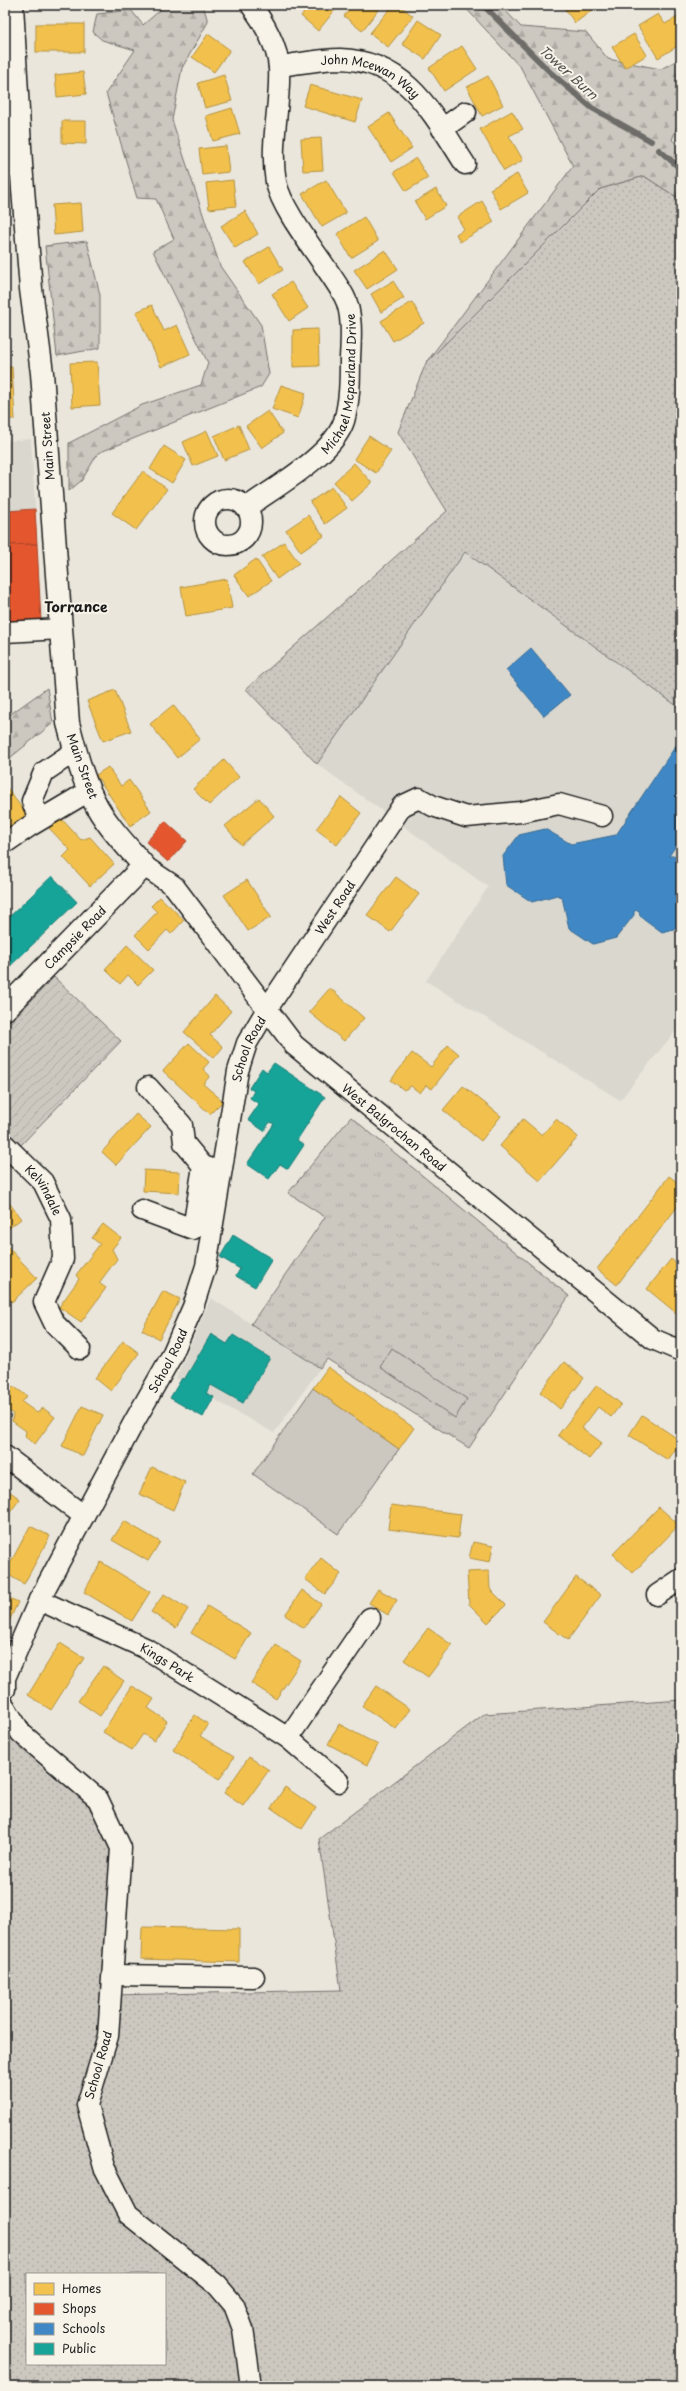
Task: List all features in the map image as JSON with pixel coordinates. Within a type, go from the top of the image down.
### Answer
[{"type":"main road","name":"Main Street","points":[[12,5],[13,166],[42,373],[68,723],[75,751],[89,791],[112,829],[144,866]]},
{"type":"main road","name":"Campsie Road","points":[[5,1009],[144,866]]},
{"type":"street","name":"Michael Mcparland Drive","points":[[246,508],[310,462],[334,440],[343,422],[348,401],[351,331],[345,297],[288,210],[276,184],[274,163],[279,66],[272,42],[251,5]]},
{"type":"street","name":"John Mcewan Way","points":[[279,66],[339,59],[360,61],[381,68],[403,80],[420,98],[465,164]]},
{"type":"street","points":[[442,129],[466,112]]},
{"type":"street","points":[[5,632],[60,629]]},
{"type":"street","points":[[39,820],[32,801],[44,772],[75,751]]},
{"type":"street","points":[[5,843],[39,820],[89,791]]},
{"type":"street","name":"West Road","points":[[268,1009],[402,806],[419,798],[433,806],[466,817],[522,812],[559,804],[602,816]]},
{"type":"street","name":"West Balgrochan Road","points":[[144,866],[174,886],[294,1045],[653,1339],[681,1351]]},
{"type":"street","name":"School Road","points":[[5,1689],[5,1678],[39,1600],[134,1422],[171,1357],[193,1307],[206,1266],[212,1169],[247,1043],[268,1009]]},
{"type":"street","points":[[142,1210],[193,1230],[212,1169],[184,1143],[182,1125],[148,1087]]},
{"type":"street","name":"Kelvindale","points":[[5,1145],[43,1182],[61,1219],[63,1259],[44,1302],[54,1323],[80,1348]]},
{"type":"street","points":[[5,1456],[84,1516]]},
{"type":"street","points":[[657,1595],[681,1579]]},
{"type":"street","name":"Kings Park","points":[[39,1600],[145,1648],[288,1738],[339,1782]]},
{"type":"street","points":[[288,1738],[370,1618]]},
{"type":"street","name":"School Road","points":[[5,1707],[21,1733],[98,1799],[121,1848],[108,2036],[87,2105],[104,2167],[128,2214],[216,2285],[234,2305],[243,2328],[251,2386]]},
{"type":"street","points":[[113,1975],[254,1977]]},
{"type":"shaded area","points":[[31,439],[43,636],[5,642],[5,441]]},
{"type":"shaded area","points":[[465,552],[681,709],[681,1024],[620,1100],[426,981],[488,887],[317,764]]},
{"type":"shaded area","points":[[211,1298],[320,1368],[274,1433],[176,1378]]},
{"type":"green space","points":[[166,5],[203,5],[208,22],[182,68],[172,120],[220,266],[261,325],[269,374],[261,387],[98,453],[82,480],[69,491],[69,443],[142,405],[201,385],[208,363],[153,251],[174,239],[156,199],[137,198],[106,93],[135,50],[102,40],[93,32],[97,14],[131,10],[143,25]]},
{"type":"green space","points":[[463,5],[500,5],[521,27],[586,32],[608,59],[661,69],[681,58],[681,115],[672,140],[681,147],[681,200],[644,176],[600,189],[426,363],[573,166],[521,68]]},
{"type":"green space","points":[[644,176],[681,200],[681,709],[465,552],[317,764],[246,689],[447,511],[398,432],[426,363],[600,189]]},
{"type":"green space","points":[[87,241],[100,295],[100,348],[57,356],[45,246]]},
{"type":"green space","points":[[47,688],[53,723],[5,762],[5,718]]},
{"type":"green space","points":[[54,977],[121,1041],[18,1148],[5,1135],[5,1028]]},
{"type":"green space","points":[[351,1117],[569,1296],[469,1448],[327,1359],[320,1368],[251,1324],[325,1217],[288,1193]]},
{"type":"green space","points":[[392,1348],[467,1399],[455,1418],[380,1367]]},
{"type":"green space","points":[[313,1388],[399,1449],[338,1534],[253,1474]]},
{"type":"green space","points":[[681,1700],[681,2386],[5,2386],[5,1713],[8,1711],[91,1778],[121,1848],[112,1995],[341,1990],[319,1839],[484,1714]]},
{"type":"building: Homes","points":[[310,5],[339,5],[318,31],[301,16]]},
{"type":"building: Homes","points":[[353,5],[382,5],[362,31],[344,16]]},
{"type":"building: Homes","points":[[393,5],[399,5],[413,16],[388,47],[370,33]]},
{"type":"building: Homes","points":[[562,5],[592,5],[594,9],[575,23]]},
{"type":"building: Homes","points":[[658,14],[665,24],[681,15],[681,44],[658,58],[638,26]]},
{"type":"building: Homes","points":[[418,20],[441,35],[425,59],[402,44]]},
{"type":"building: Homes","points":[[36,24],[84,24],[84,52],[36,52]]},
{"type":"building: Homes","points":[[208,34],[230,50],[214,72],[192,57]]},
{"type":"building: Homes","points":[[634,34],[647,55],[625,68],[612,47]]},
{"type":"building: Homes","points":[[462,46],[477,69],[444,91],[429,68]]},
{"type":"building: Homes","points":[[83,72],[86,94],[57,97],[55,75]]},
{"type":"building: Homes","points":[[224,75],[232,101],[205,108],[198,83]]},
{"type":"building: Homes","points":[[488,76],[503,105],[482,116],[467,87]]},
{"type":"building: Homes","points":[[310,85],[362,100],[355,122],[303,106]]},
{"type":"building: Homes","points":[[232,108],[240,134],[213,141],[206,116]]},
{"type":"building: Homes","points":[[512,111],[523,129],[509,136],[523,160],[504,171],[480,129]]},
{"type":"building: Homes","points":[[389,113],[412,148],[391,162],[368,127]]},
{"type":"building: Homes","points":[[62,121],[86,121],[86,144],[62,143]]},
{"type":"building: Homes","points":[[321,138],[323,170],[303,171],[301,139]]},
{"type":"building: Homes","points":[[226,146],[229,172],[202,175],[199,149]]},
{"type":"building: Homes","points":[[416,158],[428,178],[406,191],[394,172]]},
{"type":"building: Homes","points":[[517,174],[528,193],[501,209],[490,189]]},
{"type":"building: Homes","points":[[233,180],[236,206],[209,209],[206,183]]},
{"type":"building: Homes","points":[[326,180],[346,213],[322,227],[302,194]]},
{"type":"building: Homes","points":[[436,189],[446,206],[425,219],[415,202]]},
{"type":"building: Homes","points":[[482,201],[494,222],[460,242],[456,234],[464,229],[457,217]]},
{"type":"building: Homes","points":[[81,203],[83,232],[54,235],[52,205]]},
{"type":"building: Homes","points":[[245,211],[258,234],[235,248],[221,226]]},
{"type":"building: Homes","points":[[364,217],[378,241],[351,258],[337,234]]},
{"type":"building: Homes","points":[[269,247],[283,270],[259,284],[245,262]]},
{"type":"building: Homes","points":[[385,250],[398,269],[367,289],[354,270]]},
{"type":"building: Homes","points":[[393,281],[404,298],[381,312],[371,294]]},
{"type":"building: Homes","points":[[291,282],[308,308],[289,321],[272,294]]},
{"type":"building: Homes","points":[[412,302],[424,323],[393,341],[381,321]]},
{"type":"building: Homes","points":[[152,305],[164,331],[177,325],[190,354],[161,367],[136,312]]},
{"type":"building: Homes","points":[[318,329],[319,366],[293,367],[293,330]]},
{"type":"building: Homes","points":[[97,362],[100,405],[72,407],[70,363]]},
{"type":"building: Homes","points":[[5,367],[12,367],[15,419],[5,419]]},
{"type":"building: Homes","points":[[281,385],[306,393],[298,418],[272,409]]},
{"type":"building: Homes","points":[[268,411],[283,433],[262,448],[246,426]]},
{"type":"building: Homes","points":[[239,425],[249,450],[224,460],[214,436]]},
{"type":"building: Homes","points":[[207,431],[218,456],[193,466],[183,442]]},
{"type":"building: Homes","points":[[369,436],[391,451],[376,473],[354,459]]},
{"type":"building: Homes","points":[[164,446],[186,460],[172,483],[150,469]]},
{"type":"building: Homes","points":[[354,463],[372,483],[352,501],[334,482]]},
{"type":"building: Homes","points":[[143,471],[167,489],[136,530],[112,513]]},
{"type":"building: Homes","points":[[332,487],[347,508],[325,524],[310,502]]},
{"type":"building: Homes","points":[[308,515],[324,536],[301,552],[286,530]]},
{"type":"building: Homes","points":[[284,542],[299,563],[277,579],[262,557]]},
{"type":"building: Homes","points":[[256,559],[271,581],[249,596],[234,575]]},
{"type":"building: Homes","points":[[227,579],[232,608],[186,616],[181,587]]},
{"type":"building: Homes","points":[[115,690],[131,731],[103,741],[87,701]]},
{"type":"building: Homes","points":[[173,705],[200,739],[177,758],[150,724]]},
{"type":"building: Homes","points":[[224,760],[239,777],[209,805],[193,789]]},
{"type":"building: Homes","points":[[108,767],[121,786],[129,780],[151,811],[130,826],[96,775]]},
{"type":"building: Homes","points":[[5,785],[27,815],[5,831]]},
{"type":"building: Homes","points":[[341,797],[361,813],[337,845],[316,829]]},
{"type":"building: Homes","points":[[259,798],[274,816],[241,845],[225,826]]},
{"type":"building: Homes","points":[[58,815],[81,840],[90,837],[114,864],[90,886],[63,857],[70,850],[47,826]]},
{"type":"building: Homes","points":[[396,877],[419,894],[390,932],[367,915]]},
{"type":"building: Homes","points":[[247,880],[271,917],[248,931],[224,895]]},
{"type":"building: Homes","points":[[160,897],[184,920],[171,934],[167,930],[149,949],[135,935],[157,912],[151,906]]},
{"type":"building: Homes","points":[[127,945],[153,970],[138,985],[128,975],[120,984],[105,969]]},
{"type":"building: Homes","points":[[330,988],[364,1018],[344,1041],[309,1012]]},
{"type":"building: Homes","points":[[215,996],[231,1011],[210,1035],[223,1047],[214,1058],[184,1032]]},
{"type":"building: Homes","points":[[681,1030],[681,1042],[677,1032]]},
{"type":"building: Homes","points":[[189,1043],[209,1062],[203,1069],[210,1076],[203,1084],[223,1101],[210,1114],[163,1071]]},
{"type":"building: Homes","points":[[448,1045],[459,1054],[432,1089],[426,1085],[420,1093],[411,1086],[404,1090],[391,1080],[412,1053],[431,1067]]},
{"type":"building: Homes","points":[[463,1086],[501,1116],[481,1141],[443,1110]]},
{"type":"building: Homes","points":[[136,1114],[151,1127],[116,1165],[102,1152]]},
{"type":"building: Homes","points":[[523,1119],[542,1135],[556,1119],[578,1137],[540,1181],[500,1146]]},
{"type":"building: Homes","points":[[144,1170],[180,1172],[179,1193],[143,1191]]},
{"type":"building: Homes","points":[[669,1176],[681,1185],[681,1202],[617,1285],[597,1269]]},
{"type":"building: Homes","points":[[8,1201],[21,1219],[5,1231],[5,1203]]},
{"type":"building: Homes","points":[[103,1224],[121,1238],[112,1249],[117,1259],[99,1283],[106,1288],[81,1322],[59,1307],[79,1279],[76,1275],[100,1244],[92,1238]]},
{"type":"building: Homes","points":[[5,1244],[37,1278],[12,1302],[5,1295]]},
{"type":"building: Homes","points":[[671,1259],[681,1268],[681,1317],[647,1289]]},
{"type":"building: Homes","points":[[163,1291],[180,1299],[159,1339],[142,1330]]},
{"type":"building: Homes","points":[[123,1341],[139,1353],[111,1391],[95,1378]]},
{"type":"building: Homes","points":[[564,1362],[584,1378],[560,1409],[540,1392]]},
{"type":"building: Homes","points":[[328,1367],[414,1428],[399,1449],[313,1388]]},
{"type":"building: Homes","points":[[597,1385],[621,1404],[611,1417],[598,1407],[582,1428],[602,1443],[589,1459],[558,1435]]},
{"type":"building: Homes","points":[[13,1386],[27,1396],[22,1402],[37,1413],[43,1408],[55,1417],[35,1444],[25,1437],[26,1431],[12,1421],[13,1414],[5,1408],[5,1397]]},
{"type":"building: Homes","points":[[82,1406],[103,1415],[83,1456],[62,1446]]},
{"type":"building: Homes","points":[[642,1415],[681,1441],[668,1460],[629,1435]]},
{"type":"building: Homes","points":[[152,1467],[185,1482],[173,1510],[139,1494]]},
{"type":"building: Homes","points":[[5,1488],[20,1499],[5,1519]]},
{"type":"building: Homes","points":[[391,1505],[461,1514],[458,1538],[388,1529]]},
{"type":"building: Homes","points":[[659,1507],[679,1525],[633,1573],[613,1554]]},
{"type":"building: Homes","points":[[124,1521],[160,1542],[148,1561],[112,1540]]},
{"type":"building: Homes","points":[[30,1526],[50,1536],[24,1584],[5,1573]]},
{"type":"building: Homes","points":[[473,1542],[493,1546],[490,1562],[469,1558]]},
{"type":"building: Homes","points":[[321,1558],[341,1574],[325,1594],[305,1579]]},
{"type":"building: Homes","points":[[101,1562],[150,1592],[132,1621],[84,1592]]},
{"type":"building: Homes","points":[[489,1571],[490,1589],[506,1605],[488,1623],[469,1604],[467,1572]]},
{"type":"building: Homes","points":[[576,1577],[601,1595],[568,1640],[543,1622]]},
{"type":"building: Homes","points":[[378,1589],[397,1600],[388,1615],[369,1603]]},
{"type":"building: Homes","points":[[302,1590],[321,1604],[304,1628],[285,1615]]},
{"type":"building: Homes","points":[[164,1594],[188,1609],[176,1628],[151,1612]]},
{"type":"building: Homes","points":[[5,1596],[18,1602],[5,1630]]},
{"type":"building: Homes","points":[[207,1606],[251,1633],[235,1659],[191,1633]]},
{"type":"building: Homes","points":[[428,1628],[452,1645],[428,1677],[404,1660]]},
{"type":"building: Homes","points":[[60,1643],[84,1658],[51,1710],[28,1695]]},
{"type":"building: Homes","points":[[276,1645],[301,1661],[276,1699],[251,1683]]},
{"type":"building: Homes","points":[[103,1666],[124,1681],[100,1716],[78,1701]]},
{"type":"building: Homes","points":[[132,1686],[154,1699],[148,1708],[167,1721],[154,1741],[143,1734],[132,1750],[103,1732]]},
{"type":"building: Homes","points":[[376,1686],[410,1709],[396,1729],[362,1706]]},
{"type":"building: Homes","points":[[195,1715],[208,1724],[200,1736],[234,1757],[219,1780],[173,1750]]},
{"type":"building: Homes","points":[[339,1724],[378,1745],[367,1765],[328,1744]]},
{"type":"building: Homes","points":[[249,1757],[269,1770],[243,1806],[224,1793]]},
{"type":"building: Homes","points":[[285,1787],[316,1808],[302,1829],[271,1808]]},
{"type":"building: Homes","points":[[142,1927],[239,1929],[239,1962],[141,1959]]},
{"type":"building: Shops","points":[[35,509],[37,544],[8,545],[6,511]]},
{"type":"building: Shops","points":[[37,544],[41,622],[5,623],[5,580],[9,580],[8,545]]},
{"type":"building: Shops","points":[[165,821],[187,841],[168,862],[146,842]]},
{"type":"building: Schools","points":[[531,648],[570,695],[544,716],[506,670]]},
{"type":"building: Schools","points":[[681,738],[681,838],[669,856],[676,856],[681,859],[681,927],[662,932],[640,916],[639,910],[634,911],[634,915],[616,938],[593,944],[569,928],[562,897],[557,895],[532,902],[506,885],[503,856],[519,835],[545,829],[571,844],[616,835]]},
{"type":"building: Public","points":[[52,876],[77,902],[5,971],[5,921]]},
{"type":"building: Public","points":[[274,1063],[325,1097],[297,1140],[304,1145],[288,1169],[280,1164],[269,1179],[247,1164],[274,1124],[270,1122],[264,1131],[248,1120],[259,1104],[250,1098],[254,1091],[249,1088],[262,1068],[267,1072]]},
{"type":"building: Public","points":[[233,1235],[272,1259],[255,1287],[236,1276],[240,1269],[220,1257]]},
{"type":"building: Public","points":[[211,1334],[227,1344],[233,1335],[270,1358],[243,1403],[211,1385],[206,1393],[214,1397],[203,1417],[170,1398],[182,1378],[184,1380]]},
{"type":"waterway","name":"Tower Burn","points":[[483,5],[551,73],[592,108],[651,141]]},
{"type":"waterway","name":"Tower Burn","points":[[659,150],[681,169]]},
{"type":"district","name":"Torrance","points":[[76,606]]}]
